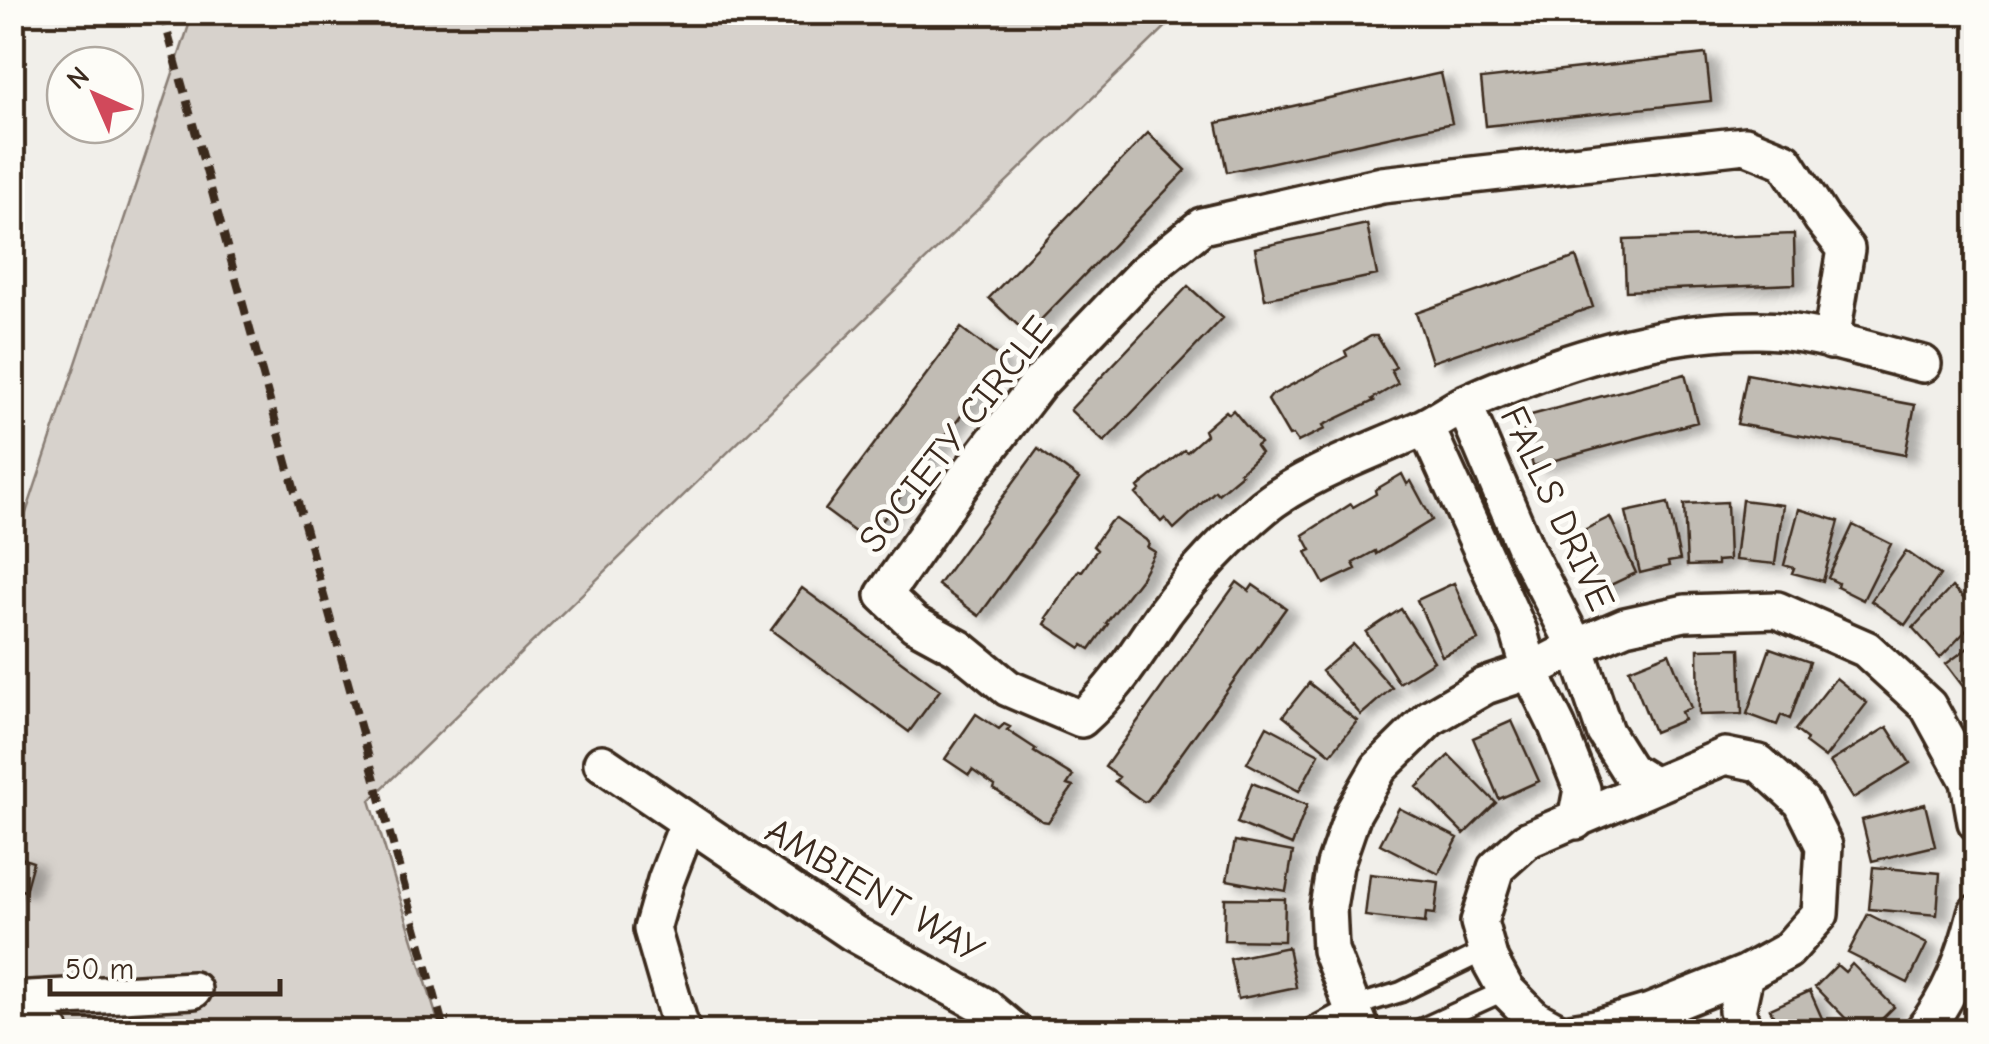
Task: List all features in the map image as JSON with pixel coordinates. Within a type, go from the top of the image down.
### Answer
[{"type":"street","name":"SOCIETY CIRCLE","points":[[1831,341],[1846,249],[1785,161],[1745,145],[1382,185],[1232,216],[1202,226],[1171,250],[1038,384],[884,595],[916,624],[959,648],[1008,688],[1082,719],[1111,693],[1168,609],[1265,506],[1324,472],[1426,427],[1464,404],[1536,375],[1632,346],[1692,335],[1762,330],[1831,341],[1922,364]]},
{"type":"street","name":"FALLS DRIVE","points":[[1464,404],[1526,550],[1576,647],[1605,732],[1629,770],[1654,785]]},
{"type":"street","points":[[1426,427],[1518,632],[1530,671],[1582,788],[1576,821]]},
{"type":"street","points":[[1576,647],[1625,626],[1685,613],[1777,610],[1866,649],[1928,706],[1969,781],[1976,822]]},
{"type":"street","name":"FALLS DRIVE","points":[[1357,1019],[1330,950],[1328,907],[1335,865],[1353,814],[1378,768],[1430,718],[1485,686],[1530,671],[1576,647]]},
{"type":"street","points":[[1559,1032],[1534,1020],[1506,990],[1487,950],[1479,922],[1496,868],[1527,840],[1724,756],[1759,763],[1802,802],[1824,846],[1820,914],[1787,950],[1664,1022],[1570,1032]]},
{"type":"street","name":"AMBIENT WAY","points":[[602,763],[853,933],[983,1006],[1015,1032]]},
{"type":"street","points":[[682,1032],[652,929],[688,823]]},
{"type":"street","points":[[1922,1032],[1940,1008],[1965,956],[1976,913]]},
{"type":"street","points":[[1744,1032],[1736,1010],[1745,974]]},
{"type":"street","points":[[12,1000],[193,990]]},
{"type":"street","points":[[12,1010],[44,1024],[51,1032]]},
{"type":"lane","points":[[1305,1032],[1357,1019],[1401,992],[1487,950]]},
{"type":"lane","points":[[1414,1032],[1506,990]]},
{"type":"shaded area","points":[[193,13],[1180,13],[370,800],[441,1031],[13,1032],[13,552]]},
{"type":"building","points":[[1706,54],[1711,101],[1486,126],[1481,79]]},
{"type":"building","points":[[1441,73],[1452,123],[1227,172],[1217,123]]},
{"type":"building","points":[[1148,133],[1186,170],[1027,334],[989,298]]},
{"type":"building","points":[[1367,224],[1377,275],[1265,299],[1255,248]]},
{"type":"building","points":[[1794,234],[1795,284],[1626,291],[1624,240]]},
{"type":"building","points":[[1576,257],[1593,307],[1432,362],[1416,313]]},
{"type":"building","points":[[1188,286],[1223,318],[1104,442],[1070,410]]},
{"type":"building","points":[[961,328],[1003,360],[867,541],[825,510]]},
{"type":"building","points":[[1377,336],[1396,367],[1391,370],[1398,384],[1298,442],[1293,435],[1289,436],[1268,400],[1272,395],[1347,356],[1345,351]]},
{"type":"building","points":[[1685,374],[1697,422],[1533,466],[1520,418]]},
{"type":"building","points":[[1747,374],[1915,405],[1905,455],[1737,424]]},
{"type":"building","points":[[1233,410],[1260,443],[1256,446],[1261,453],[1242,474],[1218,494],[1215,491],[1174,529],[1165,518],[1161,522],[1136,494],[1138,487],[1184,450],[1187,452],[1206,435],[1204,430],[1226,411],[1229,414]]},
{"type":"building","points":[[1038,449],[1079,479],[979,616],[938,585]]},
{"type":"building","points":[[1402,474],[1407,484],[1411,481],[1432,520],[1376,554],[1375,551],[1353,563],[1356,569],[1324,584],[1306,552],[1311,550],[1303,535],[1351,504],[1353,507],[1376,494],[1375,490]]},
{"type":"building","points":[[1742,500],[1783,505],[1775,564],[1735,560]]},
{"type":"building","points":[[1727,502],[1729,560],[1717,561],[1717,565],[1687,566],[1684,504]]},
{"type":"building","points":[[1668,503],[1680,560],[1640,573],[1626,512]]},
{"type":"building","points":[[1799,509],[1839,521],[1823,581],[1792,573],[1794,568],[1784,565]]},
{"type":"building","points":[[1610,517],[1636,573],[1598,591],[1572,536]]},
{"type":"building","points":[[1116,519],[1146,540],[1147,547],[1155,552],[1090,649],[1083,645],[1081,648],[1045,624],[1046,618],[1097,550],[1093,546]]},
{"type":"building","points":[[1853,525],[1891,544],[1863,600],[1828,578]]},
{"type":"building","points":[[1906,551],[1940,575],[1905,625],[1871,601]]},
{"type":"building","points":[[1237,582],[1249,591],[1253,585],[1286,608],[1144,802],[1115,781],[1119,777],[1105,767]]},
{"type":"building","points":[[1454,583],[1478,640],[1442,656],[1417,600]]},
{"type":"building","points":[[1952,587],[1976,610],[1976,620],[1940,658],[1913,628]]},
{"type":"building","points":[[802,588],[940,690],[909,732],[771,630]]},
{"type":"building","points":[[1401,609],[1434,661],[1399,683],[1366,632]]},
{"type":"building","points":[[1976,642],[1976,693],[1971,697],[1946,664]]},
{"type":"building","points":[[1353,644],[1392,688],[1361,715],[1322,671]]},
{"type":"building","points":[[1740,648],[1742,714],[1699,715],[1698,649]]},
{"type":"building","points":[[1770,648],[1810,662],[1790,719],[1781,715],[1777,725],[1747,714]]},
{"type":"building","points":[[1669,653],[1691,708],[1681,712],[1684,720],[1654,732],[1629,669]]},
{"type":"building","points":[[1836,678],[1867,703],[1825,758],[1795,730]]},
{"type":"building","points":[[1309,683],[1357,721],[1331,754],[1283,716]]},
{"type":"building","points":[[976,714],[999,729],[1004,724],[1010,727],[1007,730],[1036,749],[1034,752],[1073,776],[1067,785],[1073,787],[1048,822],[994,789],[972,770],[969,775],[945,759]]},
{"type":"building","points":[[1512,721],[1539,781],[1499,799],[1473,738]]},
{"type":"building","points":[[1267,726],[1319,754],[1299,791],[1247,763]]},
{"type":"building","points":[[1887,727],[1910,763],[1853,798],[1830,762]]},
{"type":"building","points":[[1449,755],[1496,803],[1464,834],[1417,787]]},
{"type":"building","points":[[1252,783],[1307,805],[1292,845],[1237,823]]},
{"type":"building","points":[[1925,804],[1935,846],[1872,861],[1862,820]]},
{"type":"building","points":[[1399,808],[1458,838],[1439,874],[1380,844]]},
{"type":"building","points":[[1235,841],[1293,852],[1286,891],[1227,880]]},
{"type":"building","points":[[12,855],[33,862],[25,891],[12,888]]},
{"type":"building","points":[[1873,867],[1940,873],[1937,915],[1869,909]]},
{"type":"building","points":[[1370,874],[1439,882],[1435,914],[1426,913],[1425,923],[1365,916]]},
{"type":"building","points":[[1225,898],[1285,899],[1284,941],[1224,940]]},
{"type":"building","points":[[1868,914],[1927,944],[1908,983],[1848,953]]},
{"type":"building","points":[[1288,947],[1296,987],[1238,999],[1230,959]]},
{"type":"building","points":[[1852,964],[1894,1007],[1869,1032],[1859,1032],[1815,987],[1837,965],[1845,972]]},
{"type":"building","points":[[1810,991],[1828,1032],[1781,1032],[1770,1009]]},
{"type":"railway","points":[[162,12],[445,1032]]}]
